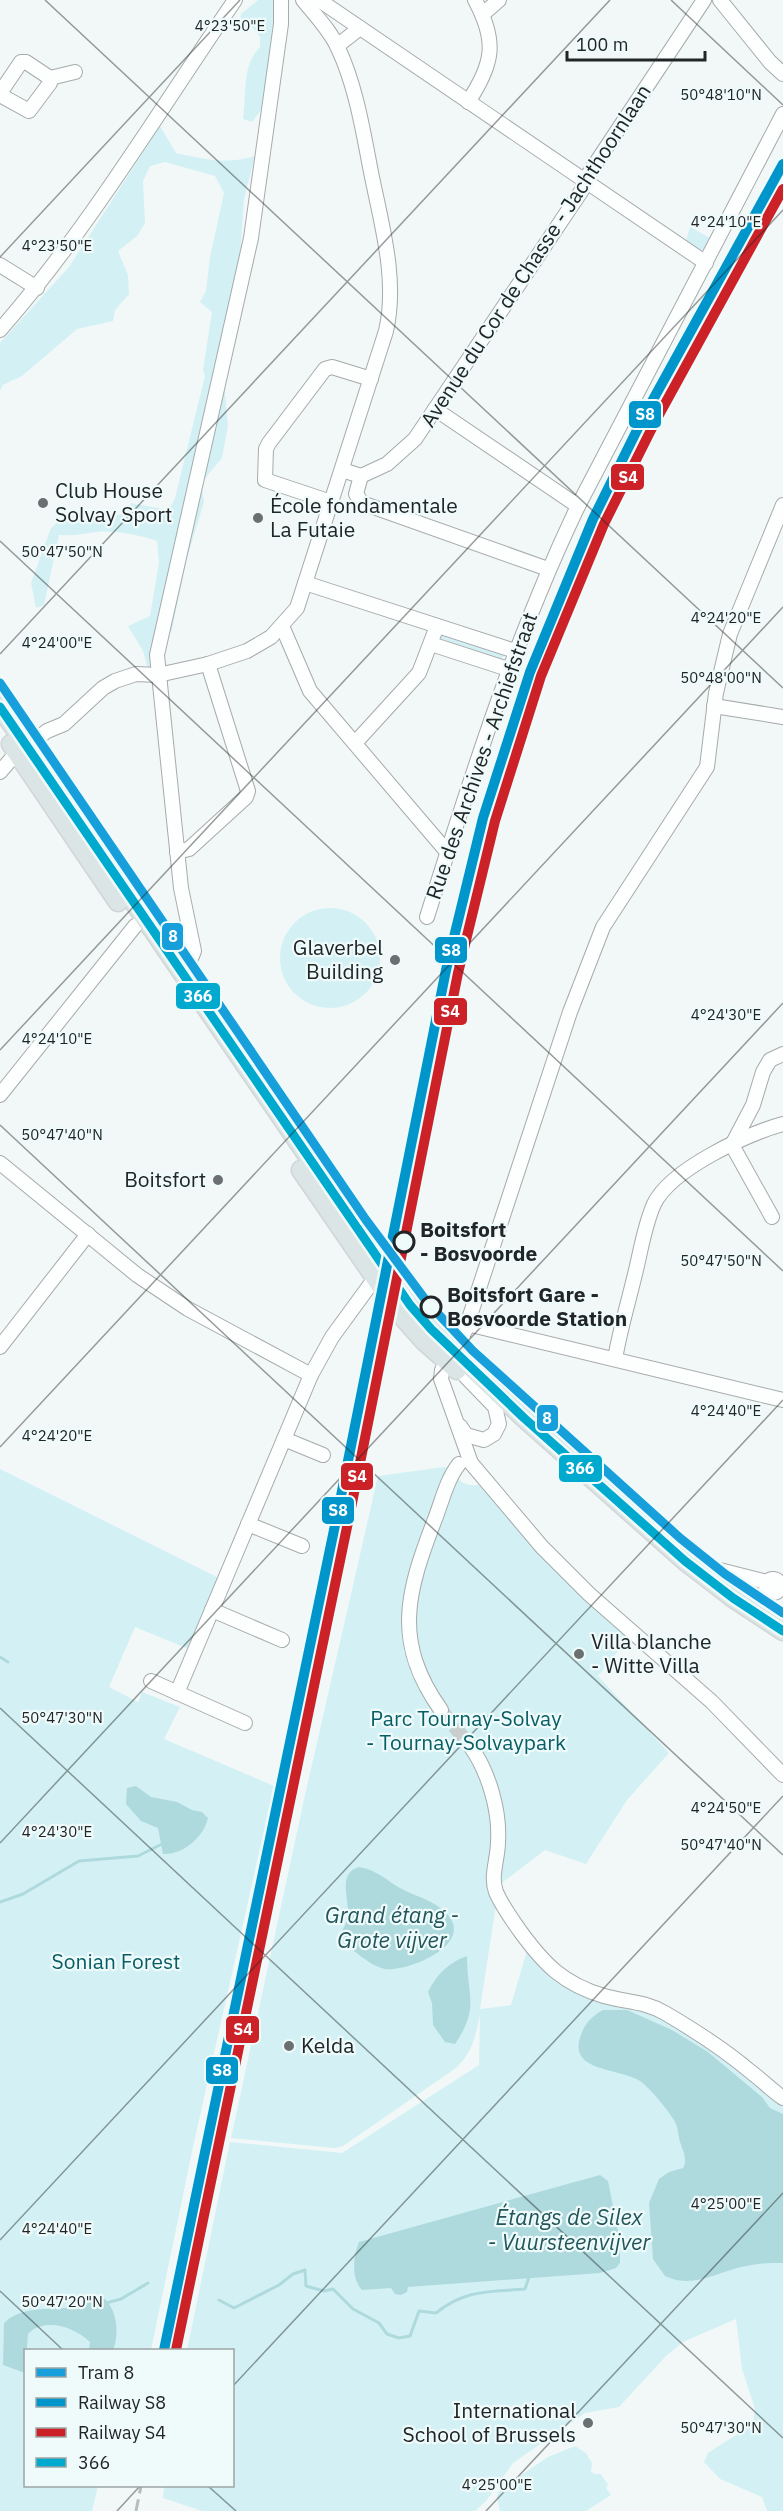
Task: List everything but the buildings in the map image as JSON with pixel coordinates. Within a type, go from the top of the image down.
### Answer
[{"type":"main road","points":[[0,707],[22,750],[135,927],[375,1281],[412,1328],[450,1355],[524,1418],[685,1561],[733,1598],[783,1631]]},
{"type":"main road","points":[[0,728],[22,750],[178,968],[388,1276],[466,1377],[524,1418]]},
{"type":"street","points":[[0,330],[37,288],[74,238],[235,0]]},
{"type":"street","points":[[178,968],[192,956],[194,951],[181,888],[157,655],[251,238],[281,24],[281,0]]},
{"type":"street","points":[[0,772],[22,750],[47,731],[64,724],[103,688],[115,681],[136,674],[158,675],[208,664],[247,651],[271,637],[297,608],[389,318],[389,270],[363,132],[337,46],[303,0]]},
{"type":"street","points":[[319,0],[706,263]]},
{"type":"street","points":[[468,102],[483,79],[490,56],[489,29],[476,0]]},
{"type":"street","points":[[483,14],[499,0]]},
{"type":"street","name":"Avenue du Cor de Chasse - Jachthoornlaan","points":[[361,476],[387,464],[405,449],[435,409],[704,0]]},
{"type":"street","points":[[720,0],[783,74]]},
{"type":"street","points":[[337,46],[360,28]]},
{"type":"street","points":[[50,78],[44,91],[29,111],[0,94],[21,62],[26,62],[50,78],[75,72]]},
{"type":"street","name":"Rue des Archives - Archiefstraat","points":[[427,917],[508,669],[548,569],[578,506],[783,114]]},
{"type":"street","points":[[0,265],[37,288]]},
{"type":"street","points":[[331,502],[265,480],[266,449],[325,369],[332,367],[371,379]]},
{"type":"street","points":[[435,409],[578,506]]},
{"type":"street","points":[[342,470],[361,476],[356,494],[362,503],[548,569]]},
{"type":"street","points":[[466,1377],[495,1407],[499,1419],[498,1429],[484,1440],[466,1435],[459,1425],[441,1379],[442,1370],[467,1324],[570,1012],[603,927],[707,767],[714,706],[730,634],[783,505]]},
{"type":"street","points":[[305,583],[515,651]]},
{"type":"street","points":[[282,626],[310,691],[447,853]]},
{"type":"street","points":[[354,743],[419,673],[437,626]]},
{"type":"street","points":[[431,644],[508,669]]},
{"type":"street","points":[[177,852],[189,849],[246,797],[248,791],[208,664]]},
{"type":"street","points":[[714,706],[783,717]]},
{"type":"street","points":[[0,1095],[135,927]]},
{"type":"street","points":[[732,1145],[753,1105],[763,1072],[770,1060],[783,1054]]},
{"type":"street","points":[[615,1359],[643,1239],[654,1204],[663,1191],[691,1166],[762,1130],[783,1124]]},
{"type":"street","points":[[732,1145],[772,1217]]},
{"type":"street","points":[[0,1163],[137,1275],[188,1309],[311,1375]]},
{"type":"street","points":[[0,1347],[88,1234]]},
{"type":"street","points":[[177,1693],[311,1375],[332,1337],[375,1281]]},
{"type":"street","points":[[467,1324],[783,1400]]},
{"type":"street","points":[[459,1425],[462,1460],[589,1594],[712,1702],[783,1775]]},
{"type":"street","points":[[284,1439],[323,1455]]},
{"type":"street","points":[[441,1710],[415,1664],[408,1607],[419,1561],[449,1482],[462,1460],[472,1452],[474,1439]]},
{"type":"street","points":[[248,1524],[302,1546]]},
{"type":"street","points":[[685,1561],[777,1583]]},
{"type":"street","points":[[212,1610],[282,1640]]},
{"type":"street","points":[[152,1681],[245,1723]]},
{"type":"street","points":[[471,1747],[483,1768],[499,1831],[493,1878],[495,1890],[505,1911],[550,1969],[579,1986],[604,1996],[641,2002],[664,2012],[741,2064],[783,2098]]},
{"type":"green space","points":[[258,0],[275,0],[276,18],[264,98],[261,110],[252,122],[243,119],[246,81],[250,63],[260,47],[260,37],[252,27],[240,20],[241,14]]},
{"type":"green space","points":[[160,126],[176,153],[225,161],[255,156],[244,199],[238,286],[222,361],[228,426],[222,458],[201,483],[204,502],[187,558],[172,629],[154,670],[148,669],[143,651],[128,626],[150,616],[159,563],[157,541],[111,532],[59,535],[44,605],[36,608],[31,583],[51,528],[61,519],[92,511],[119,515],[128,511],[131,503],[169,510],[175,498],[205,376],[203,370],[212,312],[200,302],[206,291],[210,257],[224,193],[215,176],[165,162],[150,166],[143,181],[145,223],[137,236],[118,251],[128,275],[129,294],[115,310],[113,321],[77,329],[22,376],[3,385],[0,391],[0,343],[69,267]]},
{"type":"green space","points":[[690,227],[710,238],[704,249],[700,250],[686,241]]},
{"type":"green space","points":[[443,632],[504,654],[501,662],[439,642],[438,638]]},
{"type":"green space","points":[[320,908],[340,908],[366,922],[377,939],[380,958],[377,977],[366,994],[340,1008],[320,1008],[302,1000],[288,986],[280,968],[280,948],[288,930],[302,916]]},
{"type":"green space","name":"Parc Tournay-Solvay - Tournay-Solvaypark","points":[[444,1467],[452,1469],[462,1482],[479,1485],[550,1564],[629,1637],[598,1676],[669,1753],[627,1800],[586,1864],[545,1850],[499,1885],[480,2009],[511,2005],[528,1947],[541,1964],[642,2006],[699,2037],[783,2103],[783,2511],[767,2511],[762,2497],[720,2479],[704,2462],[708,2453],[753,2424],[755,2409],[742,2369],[736,2319],[683,2342],[666,2356],[619,2407],[585,2413],[513,2463],[486,2501],[475,2511],[202,2511],[163,2498],[164,2487],[234,2487],[234,2349],[187,2349],[230,2142],[342,2153],[479,2065],[480,2016],[470,2050],[456,2068],[343,2146],[335,2148],[231,2138],[305,1795],[378,1476]]},
{"type":"green space","name":"Sonian Forest","points":[[0,1469],[221,1579],[191,1650],[135,1627],[109,1687],[138,1702],[142,1692],[180,1707],[164,1739],[274,1786],[193,2147],[151,2349],[24,2349],[24,2487],[98,2487],[92,2511],[0,2511]]},
{"type":"green space","points":[[575,2446],[586,2453],[592,2463],[591,2472],[601,2474],[611,2495],[586,2511],[500,2511],[497,2497],[499,2490],[548,2457]]},
{"type":"water","points":[[136,1786],[151,1797],[177,1802],[192,1810],[202,1812],[208,1818],[202,1832],[192,1844],[171,1854],[163,1854],[158,1828],[141,1821],[126,1804],[127,1788]]},
{"type":"water","name":"Grand étang - Grote vijver","points":[[359,1867],[375,1872],[443,1910],[454,1926],[452,1937],[446,1946],[422,1961],[395,1969],[385,1969],[368,1961],[342,1942],[339,1937],[348,1913],[346,1882],[352,1871]]},
{"type":"water","points":[[467,1956],[470,2011],[463,2031],[455,2044],[445,2042],[433,2025],[432,2003],[428,1992],[444,1970]]},
{"type":"water","points":[[603,2010],[627,2010],[672,2030],[708,2052],[762,2097],[770,2108],[783,2114],[783,2263],[750,2265],[696,2280],[676,2280],[665,2276],[653,2259],[649,2203],[659,2179],[669,2172],[683,2168],[684,2155],[675,2122],[648,2088],[632,2077],[589,2063],[582,2057],[579,2049],[582,2033],[588,2021]]},
{"type":"water","name":"Étangs de Silex - Vuursteenvijver","points":[[600,2175],[608,2181],[620,2241],[620,2263],[616,2268],[600,2273],[408,2287],[407,2292],[401,2295],[395,2294],[391,2288],[362,2290],[358,2285],[354,2267],[359,2242]]},
{"type":"water","points":[[101,2296],[111,2306],[116,2321],[113,2349],[89,2349],[90,2342],[68,2328],[43,2326],[28,2334],[27,2349],[24,2349],[24,2373],[3,2365],[4,2323],[26,2311],[89,2303]]},
{"type":"waterway","points":[[0,1657],[8,1662]]},
{"type":"waterway","points":[[0,1902],[23,1894],[79,1861],[138,1856],[162,1844]]},
{"type":"waterway","points":[[219,2300],[234,2308],[279,2285],[293,2274],[305,2270],[306,2286],[324,2291],[333,2289],[353,2309],[379,2323],[387,2334],[399,2338],[410,2336],[419,2311],[436,2313],[457,2300],[478,2293],[525,2289],[530,2274]]},
{"type":"waterway","points":[[106,2303],[121,2299],[148,2283]]},
{"type":"tunnel","points":[[441,1710],[471,1747]]},
{"type":"railway","points":[[478,857],[516,728],[546,643],[580,560],[665,388],[783,174]]},
{"type":"railway","points":[[622,494],[681,378],[783,193]]},
{"type":"railway","points":[[369,1385],[372,1367]]},
{"type":"railway","points":[[381,1387],[384,1369]]},
{"type":"railway","points":[[169,2349],[292,1751]]},
{"type":"railway","points":[[293,1788],[301,1753]]},
{"type":"railway","points":[[136,2511],[141,2487]]},
{"type":"tram line","name":"8","points":[[0,683],[366,1220],[427,1302],[473,1351],[680,1538],[725,1574],[783,1613]]},
{"type":"rail line","name":"S8","points":[[164,2349],[340,1501],[446,970],[483,818],[530,672],[593,519],[644,416],[783,164]]},
{"type":"rail line","name":"S4","points":[[176,2349],[352,1503],[458,973],[495,821],[541,676],[604,524],[655,422],[783,189]]},
{"type":"transit line","name":"366","points":[[0,707],[410,1305],[431,1329],[524,1418],[685,1561],[733,1598],[783,1631]]},
{"type":"place","name":"Club House Solvay Sport","points":[[43,503]]},
{"type":"place","name":"École fondamentale La Futaie","points":[[258,518]]},
{"type":"place","name":"Glaverbel Building","points":[[395,960]]},
{"type":"place","name":"Boitsfort","points":[[218,1180]]},
{"type":"place","name":"Boitsfort - Bosvoorde","points":[[404,1242]]},
{"type":"place","name":"Boitsfort Gare - Bosvoorde Station","points":[[431,1307]]},
{"type":"place","name":"Villa blanche - Witte Villa","points":[[579,1654]]},
{"type":"place","name":"Kelda","points":[[289,2046]]},
{"type":"place","name":"International School of Brussels","points":[[588,2423]]}]
